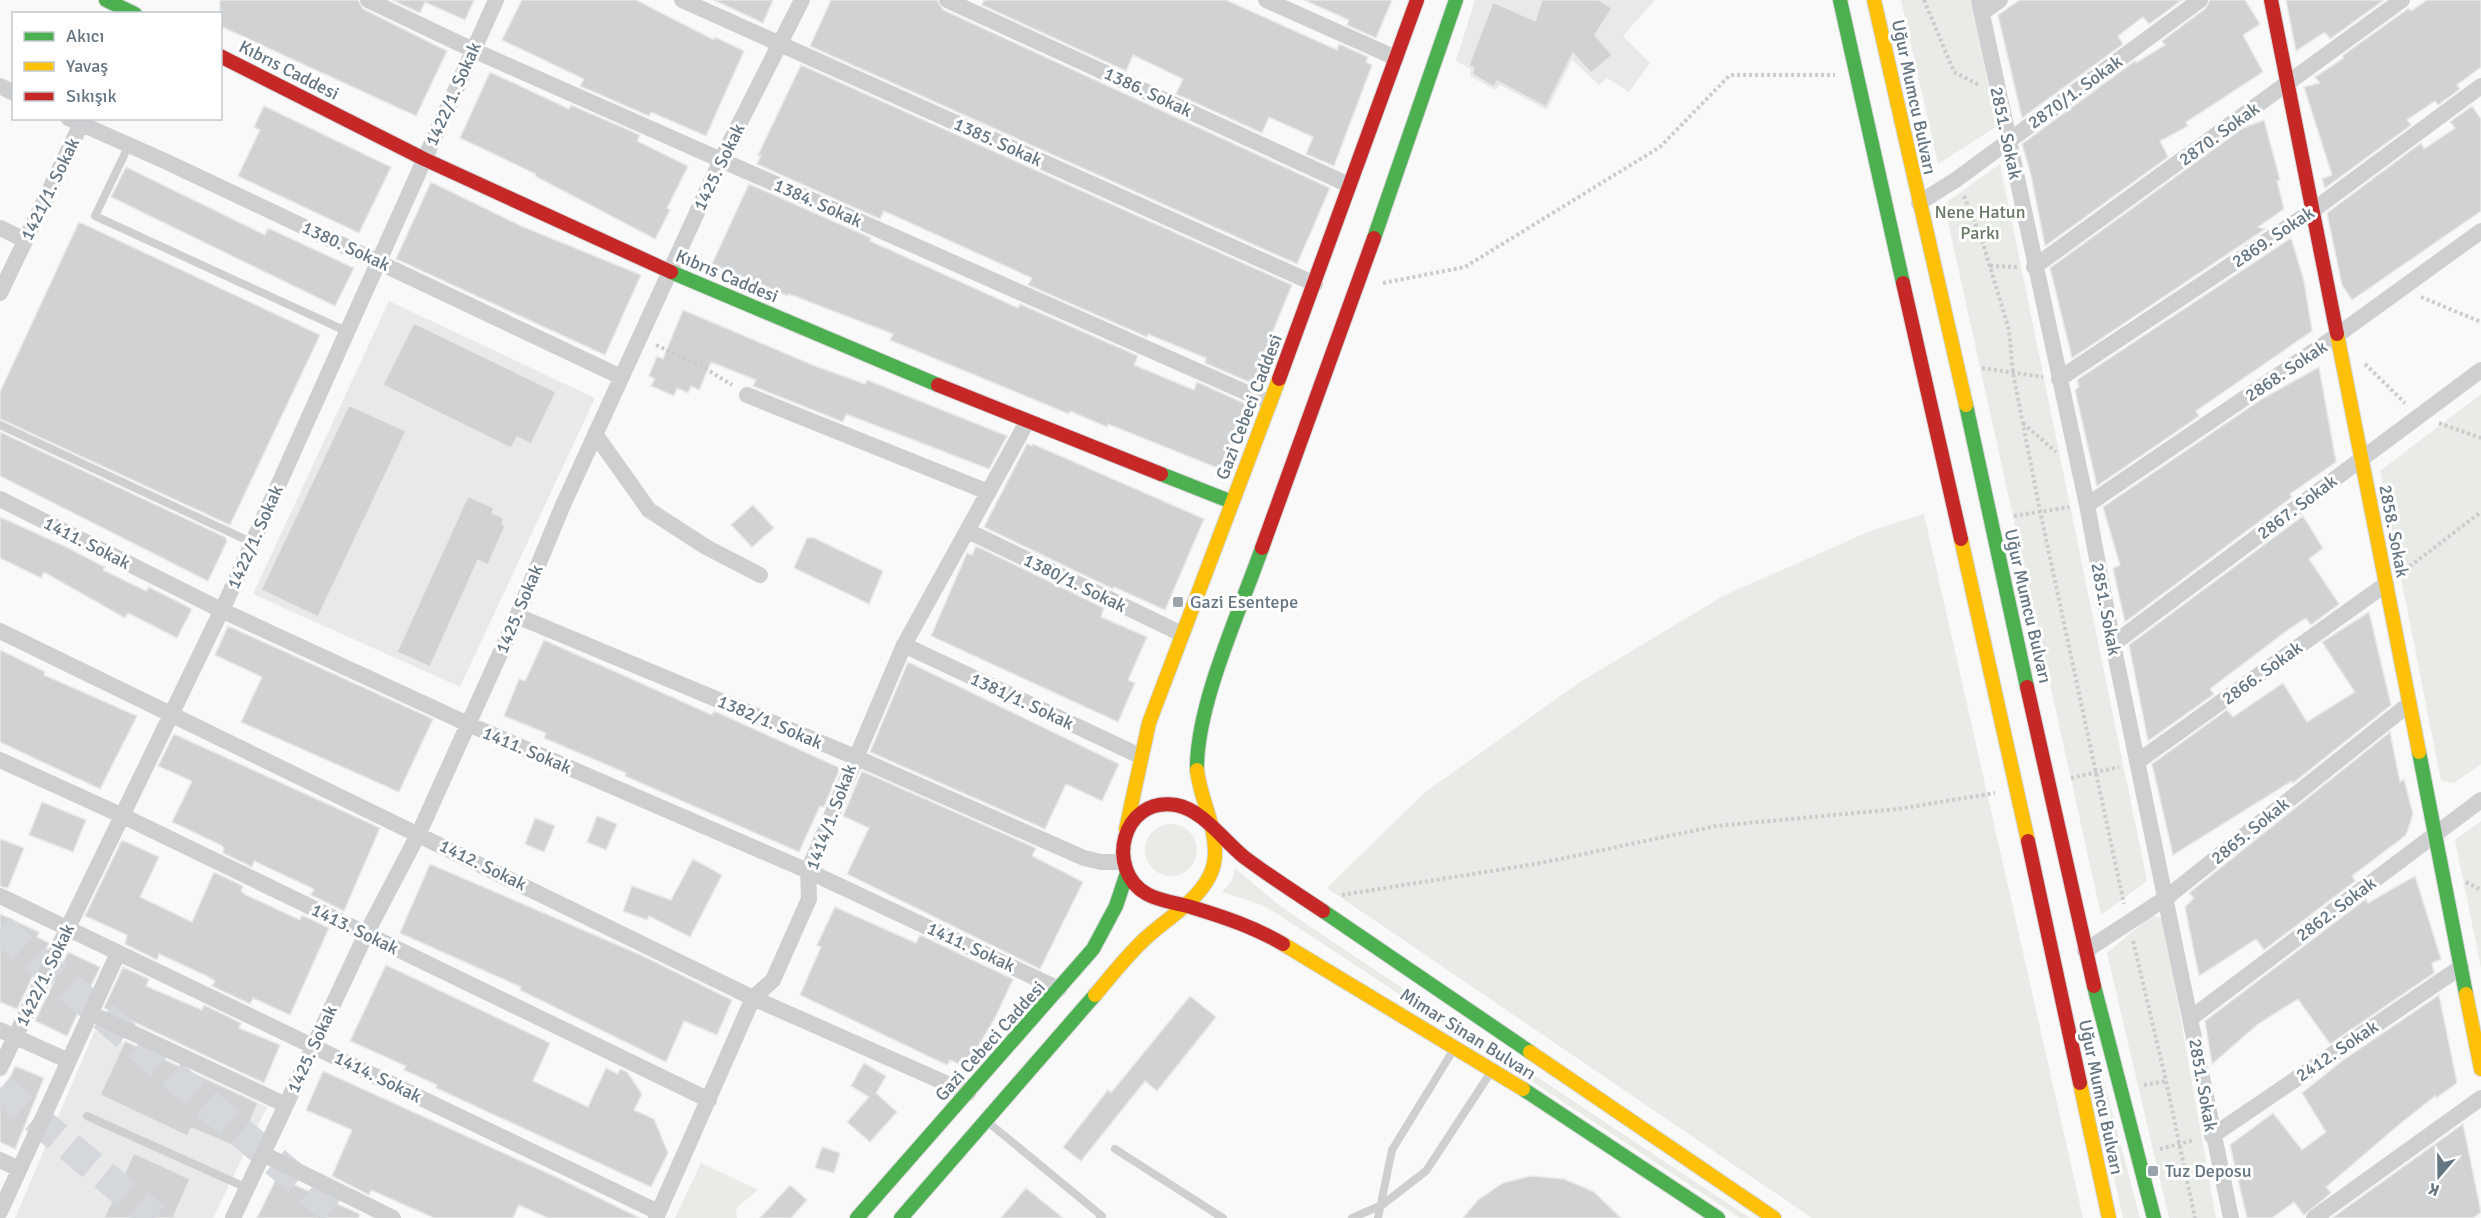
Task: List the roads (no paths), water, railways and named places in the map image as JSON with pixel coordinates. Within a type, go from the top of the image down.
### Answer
[{"type":"main road","points":[[106,0],[131,9]]},
{"type":"main road","name":"Gazi Cebeci Caddesi","points":[[1126,829],[1149,723],[1315,284],[1349,184],[1417,0]]},
{"type":"main road","points":[[901,1218],[1141,943],[1199,892],[1215,863],[1217,845],[1208,825],[1197,780],[1197,752],[1205,714],[1456,0]]},
{"type":"main road","name":"Uğur Mumcu Bulvarı","points":[[1839,0],[2017,790],[2109,1218]]},
{"type":"main road","name":"Uğur Mumcu Bulvarı","points":[[1874,0],[1957,364],[1989,520],[2085,951],[2154,1218]]},
{"type":"main road","name":"2858. Sokak","points":[[2271,0],[2481,1069]]},
{"type":"main road","name":"Kıbrıs Caddesi","points":[[222,57],[424,159],[669,271],[1027,422],[1232,502]]},
{"type":"main road","points":[[1186,904],[1146,894],[1135,885],[1125,867],[1122,844],[1126,829],[1135,817],[1148,808],[1164,803],[1193,811],[1231,846],[1308,901],[1774,1218]]},
{"type":"main road","name":"Gazi Cebeci Caddesi","points":[[857,1218],[1093,949],[1108,924],[1125,867]]},
{"type":"main road","name":"Mimar Sinan Bulvarı","points":[[1186,904],[1241,922],[1271,937],[1493,1069],[1718,1218]]},
{"type":"street","name":"1384. Sokak","points":[[368,0],[473,50],[1270,403]]},
{"type":"street","name":"1422/1. Sokak","points":[[0,1068],[7,1034],[68,927],[222,610],[496,0]]},
{"type":"street","name":"1385. Sokak","points":[[682,0],[1315,284]]},
{"type":"street","name":"1425. Sokak","points":[[233,1218],[366,934],[418,833],[517,616],[669,271],[721,160],[802,0]]},
{"type":"street","name":"1386. Sokak","points":[[947,0],[1349,184]]},
{"type":"street","points":[[1266,0],[1396,58]]},
{"type":"street","points":[[1980,6],[2000,0]]},
{"type":"street","name":"2870/1. Sokak","points":[[1919,203],[1957,179],[2200,0]]},
{"type":"street","name":"2870. Sokak","points":[[2034,267],[2402,0]]},
{"type":"street","name":"2851. Sokak","points":[[1980,6],[2034,267],[2087,505],[2113,644],[2191,1018],[2212,1136],[2231,1218]]},
{"type":"street","name":"2869. Sokak","points":[[2059,379],[2312,212],[2481,86]]},
{"type":"street","name":"1380. Sokak","points":[[78,121],[621,377]]},
{"type":"street","name":"1421/1. Sokak","points":[[0,293],[78,121]]},
{"type":"street","points":[[0,228],[25,240]]},
{"type":"street","name":"2868. Sokak","points":[[2087,505],[2336,336],[2481,231]]},
{"type":"street","name":"2867. Sokak","points":[[2113,644],[2481,370]]},
{"type":"street","points":[[747,395],[988,492]]},
{"type":"street","name":"1414/1. Sokak","points":[[657,1215],[753,998],[773,980],[809,899],[807,871],[904,645],[969,531],[1027,422]]},
{"type":"street","points":[[595,435],[648,510],[706,547],[760,575]]},
{"type":"street","name":"1411. Sokak","points":[[0,499],[222,610],[468,724],[807,871],[1059,989]]},
{"type":"street","name":"1380/1. Sokak","points":[[969,531],[1182,634]]},
{"type":"street","name":"2866. Sokak","points":[[2137,762],[2386,584]]},
{"type":"street","name":"1382/1. Sokak","points":[[517,616],[855,757],[1084,858],[1125,867]]},
{"type":"street","name":"1412. Sokak","points":[[0,631],[753,998],[968,1093]]},
{"type":"street","name":"1381/1. Sokak","points":[[904,645],[1140,756]]},
{"type":"street","name":"2865. Sokak","points":[[2085,951],[2166,898],[2409,704]]},
{"type":"street","name":"1413. Sokak","points":[[0,760],[123,816],[709,1100]]},
{"type":"street","name":"2862. Sokak","points":[[2191,1018],[2481,800]]},
{"type":"street","name":"1414. Sokak","points":[[0,896],[314,1046],[657,1215]]},
{"type":"street","points":[[0,1212],[118,953]]},
{"type":"street","name":"2412. Sokak","points":[[2212,1136],[2461,967]]},
{"type":"street","points":[[92,1014],[286,1105]]},
{"type":"street","points":[[7,1034],[69,1061]]},
{"type":"street","points":[[2314,1218],[2481,1098]]},
{"type":"street","points":[[263,1154],[393,1218]]},
{"type":"street","points":[[0,1160],[18,1169]]},
{"type":"lane","points":[[129,146],[95,216],[348,332]]},
{"type":"lane","points":[[0,425],[252,543]]},
{"type":"lane","points":[[1378,1218],[1392,1150],[1455,1046]]},
{"type":"lane","points":[[1352,1218],[1382,1205],[1425,1171],[1493,1069]]},
{"type":"lane","points":[[87,1116],[247,1188]]},
{"type":"lane","points":[[986,1120],[1102,1216],[1100,1218]]},
{"type":"lane","points":[[1115,1149],[1223,1218]]},
{"type":"tunnel","points":[[0,929],[342,1218]]},
{"type":"tunnel","points":[[0,1089],[155,1218]]},
{"type":"place","name":"Gazi Esentepe","points":[[1178,602]]},
{"type":"place","name":"Tuz Deposu","points":[[2153,1171]]},
{"type":"park label","name":"Nene Hatun Parkı","points":[[1980,222]]}]
